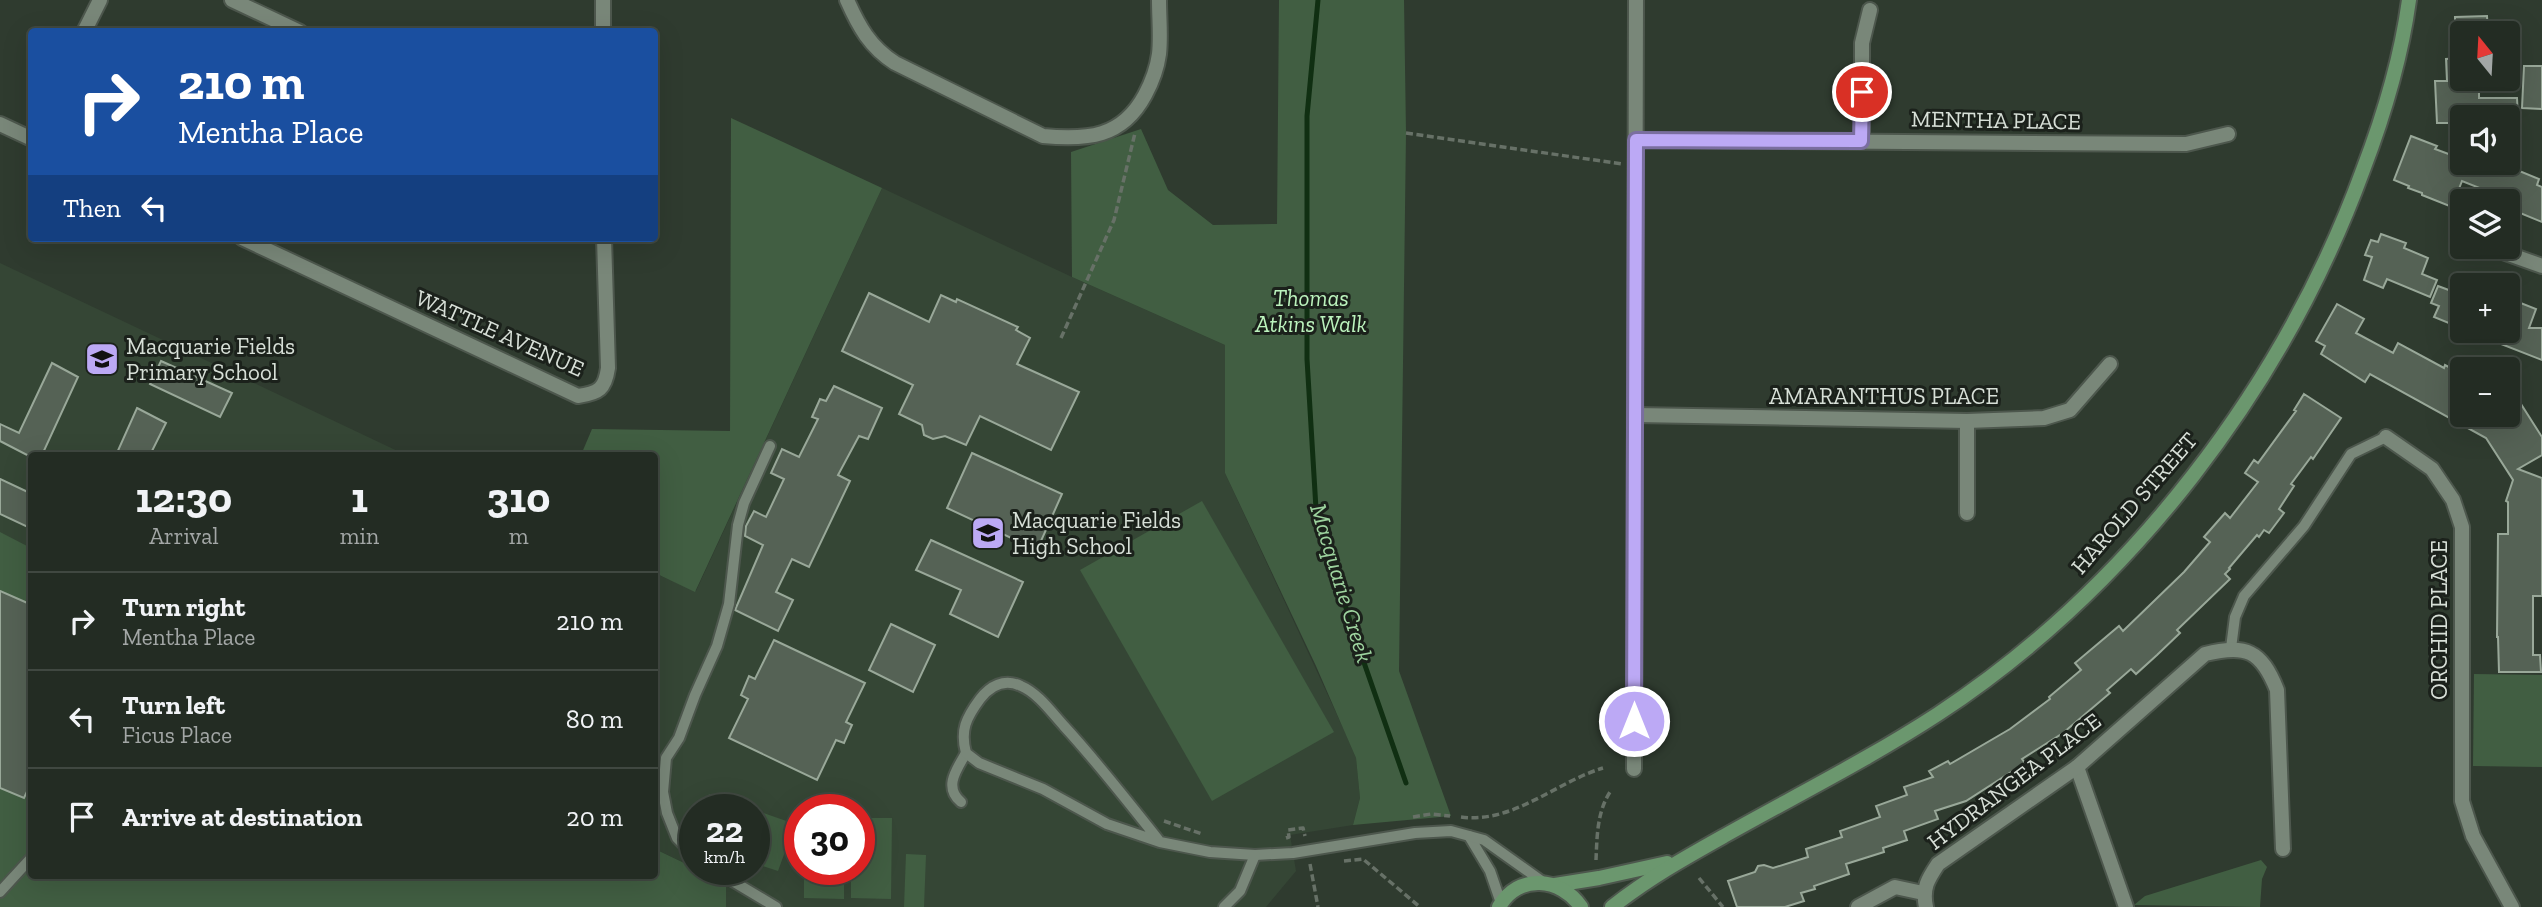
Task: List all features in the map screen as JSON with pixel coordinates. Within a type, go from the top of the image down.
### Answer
[{"type":"main road","name":"HAROLD STREET","points":[[1612,907],[1679,860],[1855,764],[1939,713],[2014,658],[2124,557],[2191,478],[2253,391],[2318,280],[2339,233],[2385,107],[2404,40],[2409,0]]},
{"type":"main road","name":"HAROLD STREET","points":[[1500,905],[1520,887],[1600,878],[1679,860]]},
{"type":"main road","points":[[1549,883],[1566,890],[1581,907]]},
{"type":"street","points":[[86,28],[100,0]]},
{"type":"street","points":[[232,0],[292,28]]},
{"type":"street","points":[[603,0],[603,28]]},
{"type":"street","points":[[847,0],[859,28],[878,52],[895,63],[1043,136],[1068,138],[1093,136],[1120,127],[1139,106],[1153,80],[1159,55],[1159,0]]},
{"type":"street","points":[[1634,769],[1636,0]]},
{"type":"street","points":[[1861,141],[1862,43],[1870,10]]},
{"type":"street","points":[[0,124],[28,136]]},
{"type":"street","name":"MENTHA PLACE","points":[[1636,140],[2186,144],[2228,134]]},
{"type":"street","name":"WATTLE AVENUE","points":[[251,242],[578,396],[599,390],[606,382],[608,368],[604,242]]},
{"type":"street","points":[[2520,258],[2542,266]]},
{"type":"street","name":"AMARANTHUS PLACE","points":[[1636,415],[1967,421],[2044,418],[2070,410],[2110,364]]},
{"type":"street","points":[[1967,421],[1967,513]]},
{"type":"street","name":"ORCHID PLACE","points":[[2386,437],[2432,469],[2454,500],[2462,527],[2462,802],[2473,836],[2512,907]]},
{"type":"street","points":[[2231,648],[2253,654],[2268,667],[2277,690],[2283,849]]},
{"type":"street","name":"HYDRANGEA PLACE","points":[[1858,907],[1895,887],[1925,900],[1927,879],[1938,864],[2077,767],[2205,654],[2231,648]]},
{"type":"street","points":[[2077,767],[2126,907]]},
{"type":"lane","name":"ORCHID PLACE","points":[[2231,648],[2235,617],[2244,596],[2304,526],[2351,454],[2386,437]]},
{"type":"lane","points":[[679,840],[667,813],[663,792],[666,758],[679,738],[717,646],[729,604],[738,524],[744,503],[770,446]]},
{"type":"lane","points":[[1160,842],[1075,738],[1049,710],[1020,685],[1007,682],[993,685],[965,719],[962,740],[966,753],[979,763],[1043,789],[1107,824],[1160,842],[1210,852],[1255,855],[1293,853],[1415,833],[1451,831],[1484,840],[1549,883]]},
{"type":"lane","points":[[961,802],[953,791],[952,777],[966,753]]},
{"type":"lane","points":[[1469,836],[1490,871],[1500,905]]},
{"type":"lane","points":[[1224,907],[1240,891],[1255,855]]},
{"type":"lane","points":[[0,892],[28,861]]},
{"type":"lane","points":[[739,885],[776,907]]},
{"type":"path","points":[[1061,338],[1114,220],[1135,131]]},
{"type":"path","points":[[1406,133],[1635,166]]},
{"type":"path","points":[[1468,818],[1496,815],[1517,808],[1603,768]]},
{"type":"path","points":[[1597,860],[1597,833],[1602,808],[1610,792]]},
{"type":"path","points":[[1164,821],[1213,837]]},
{"type":"path","points":[[1277,839],[1289,838],[1288,830],[1303,828],[1304,835]]},
{"type":"path","points":[[1363,859],[1420,907]]},
{"type":"path","points":[[1310,864],[1318,907]]},
{"type":"path","points":[[1699,878],[1723,907]]},
{"type":"shaded area","name":"Macquarie Fields High School","points":[[882,188],[1225,345],[1225,473],[1356,758],[1360,798],[1353,825],[1290,835],[1296,871],[1266,907],[726,907],[726,885],[770,885],[770,794],[679,794],[679,860],[658,850],[658,575],[696,591]]},
{"type":"shaded area","name":"Macquarie Fields Primary School","points":[[0,263],[400,452],[28,452],[28,547],[0,533]]},
{"type":"green space","name":"Thomas Atkins Walk","points":[[1279,0],[1404,0],[1406,133],[1399,671],[1451,816],[1353,825],[1360,798],[1356,758],[1225,473],[1225,345],[1072,277],[1071,152],[1141,129],[1168,190],[1213,225],[1277,224]]},
{"type":"green space","points":[[731,118],[882,188],[695,592],[658,574],[658,452],[582,452],[592,429],[730,431]]},
{"type":"green space","points":[[1202,501],[1334,732],[1212,801],[1080,570]]},
{"type":"green space","points":[[0,532],[28,546],[28,879],[658,879],[658,850],[679,860],[679,885],[726,885],[726,907],[0,907]]},
{"type":"green space","points":[[2474,674],[2542,675],[2542,767],[2473,766]]},
{"type":"green space","points":[[770,815],[784,820],[784,854],[778,871],[770,868]]},
{"type":"green space","points":[[875,818],[892,818],[891,899],[851,898],[851,885],[875,885]]},
{"type":"green space","points":[[906,854],[926,855],[924,907],[904,907]]},
{"type":"green space","points":[[2261,860],[2267,867],[2262,879],[2260,907],[2134,905],[2145,896]]},
{"type":"green space","points":[[804,885],[844,885],[844,899],[804,898]]},
{"type":"building","points":[[2487,16],[2487,21],[2455,21],[2455,17]]},
{"type":"building","points":[[2446,59],[2450,59],[2450,91],[2479,91],[2479,98],[2517,98],[2517,105],[2450,105],[2450,123],[2437,123],[2435,81],[2447,81]]},
{"type":"building","points":[[2524,66],[2542,66],[2542,109],[2522,108]]},
{"type":"building","points":[[2411,136],[2437,146],[2435,149],[2450,155],[2450,175],[2520,175],[2520,171],[2539,179],[2537,185],[2542,187],[2542,222],[2520,213],[2520,189],[2482,189],[2462,181],[2459,189],[2450,189],[2450,206],[2394,180]]},
{"type":"building","points":[[2381,234],[2406,243],[2404,248],[2428,258],[2422,274],[2437,280],[2430,297],[2387,279],[2383,288],[2364,280],[2372,257],[2365,255],[2371,240],[2378,242]]},
{"type":"building","points":[[2438,286],[2450,290],[2450,324],[2434,317],[2439,306],[2431,303]]},
{"type":"building","points":[[869,293],[929,322],[941,295],[956,302],[957,299],[1018,327],[1016,330],[1030,338],[1017,364],[1079,392],[1051,450],[980,416],[966,445],[945,436],[933,439],[924,435],[922,425],[899,414],[913,385],[842,351]]},
{"type":"building","points":[[2520,303],[2536,309],[2529,328],[2542,328],[2542,360],[2501,344],[2520,343]]},
{"type":"building","points":[[2337,304],[2364,319],[2356,333],[2393,353],[2398,343],[2444,368],[2445,365],[2450,368],[2450,418],[2370,374],[2365,382],[2321,354],[2325,346],[2316,341]]},
{"type":"building","points":[[161,361],[232,393],[220,417],[150,384]]},
{"type":"building","points":[[52,363],[78,377],[43,452],[28,452],[27,455],[0,441],[0,424],[19,433]]},
{"type":"building","points":[[834,386],[882,408],[868,439],[859,436],[838,475],[850,481],[809,567],[792,559],[776,592],[793,600],[778,631],[735,610],[763,545],[745,536],[746,526],[754,511],[766,517],[784,479],[771,473],[782,449],[799,457],[818,419],[812,417],[820,399],[826,401]]},
{"type":"building","points":[[2304,394],[2341,418],[2313,459],[2311,457],[2291,484],[2294,486],[2279,509],[2284,513],[2269,533],[2264,530],[2259,537],[2257,535],[2225,574],[2230,579],[2177,630],[2180,633],[2136,674],[2131,669],[2107,690],[2110,693],[2063,733],[2022,759],[2025,763],[1966,801],[1935,811],[1938,819],[1904,831],[1907,840],[1883,848],[1884,852],[1846,864],[1849,874],[1801,893],[1804,901],[1785,907],[1737,907],[1728,881],[1755,872],[1758,866],[1773,868],[1808,857],[1806,849],[1842,837],[1840,831],[1880,817],[1876,806],[1907,795],[1904,787],[1933,777],[1929,771],[1948,761],[1950,764],[2010,729],[2050,699],[2049,697],[2081,670],[2075,663],[2119,626],[2123,631],[2184,572],[2210,542],[2204,537],[2225,513],[2230,518],[2258,482],[2245,473],[2254,460],[2258,463],[2296,411],[2294,410]]},
{"type":"building","points":[[2520,403],[2542,437],[2542,455],[2518,469],[2542,478],[2542,596],[2533,596],[2533,655],[2540,655],[2541,672],[2499,672],[2498,534],[2508,534],[2506,501],[2513,480],[2486,438],[2466,427],[2520,427]]},
{"type":"building","points":[[137,408],[166,423],[152,452],[117,452]]},
{"type":"building","points":[[972,453],[1062,494],[1037,550],[947,508]]},
{"type":"building","points":[[0,479],[28,492],[28,527],[0,514]]},
{"type":"building","points":[[931,540],[1023,582],[998,637],[950,614],[961,590],[916,570]]},
{"type":"building","points":[[0,591],[28,603],[28,790],[24,798],[0,788]]},
{"type":"building","points":[[891,624],[935,645],[913,692],[869,670]]},
{"type":"building","points":[[774,640],[865,683],[846,722],[852,725],[844,743],[836,740],[817,780],[729,738],[748,699],[741,695],[749,676],[755,679]]},
{"type":"waterway","name":"Macquarie Creek","points":[[1318,0],[1307,116],[1307,359],[1316,509],[1353,631],[1406,783]]},
{"type":"place","name":"Macquarie Fields Primary School","points":[[102,359]]},
{"type":"place","name":"Macquarie Fields High School","points":[[988,533]]},
{"type":"route","points":[[1634,721],[1636,140],[1861,141],[1862,92]]}]
